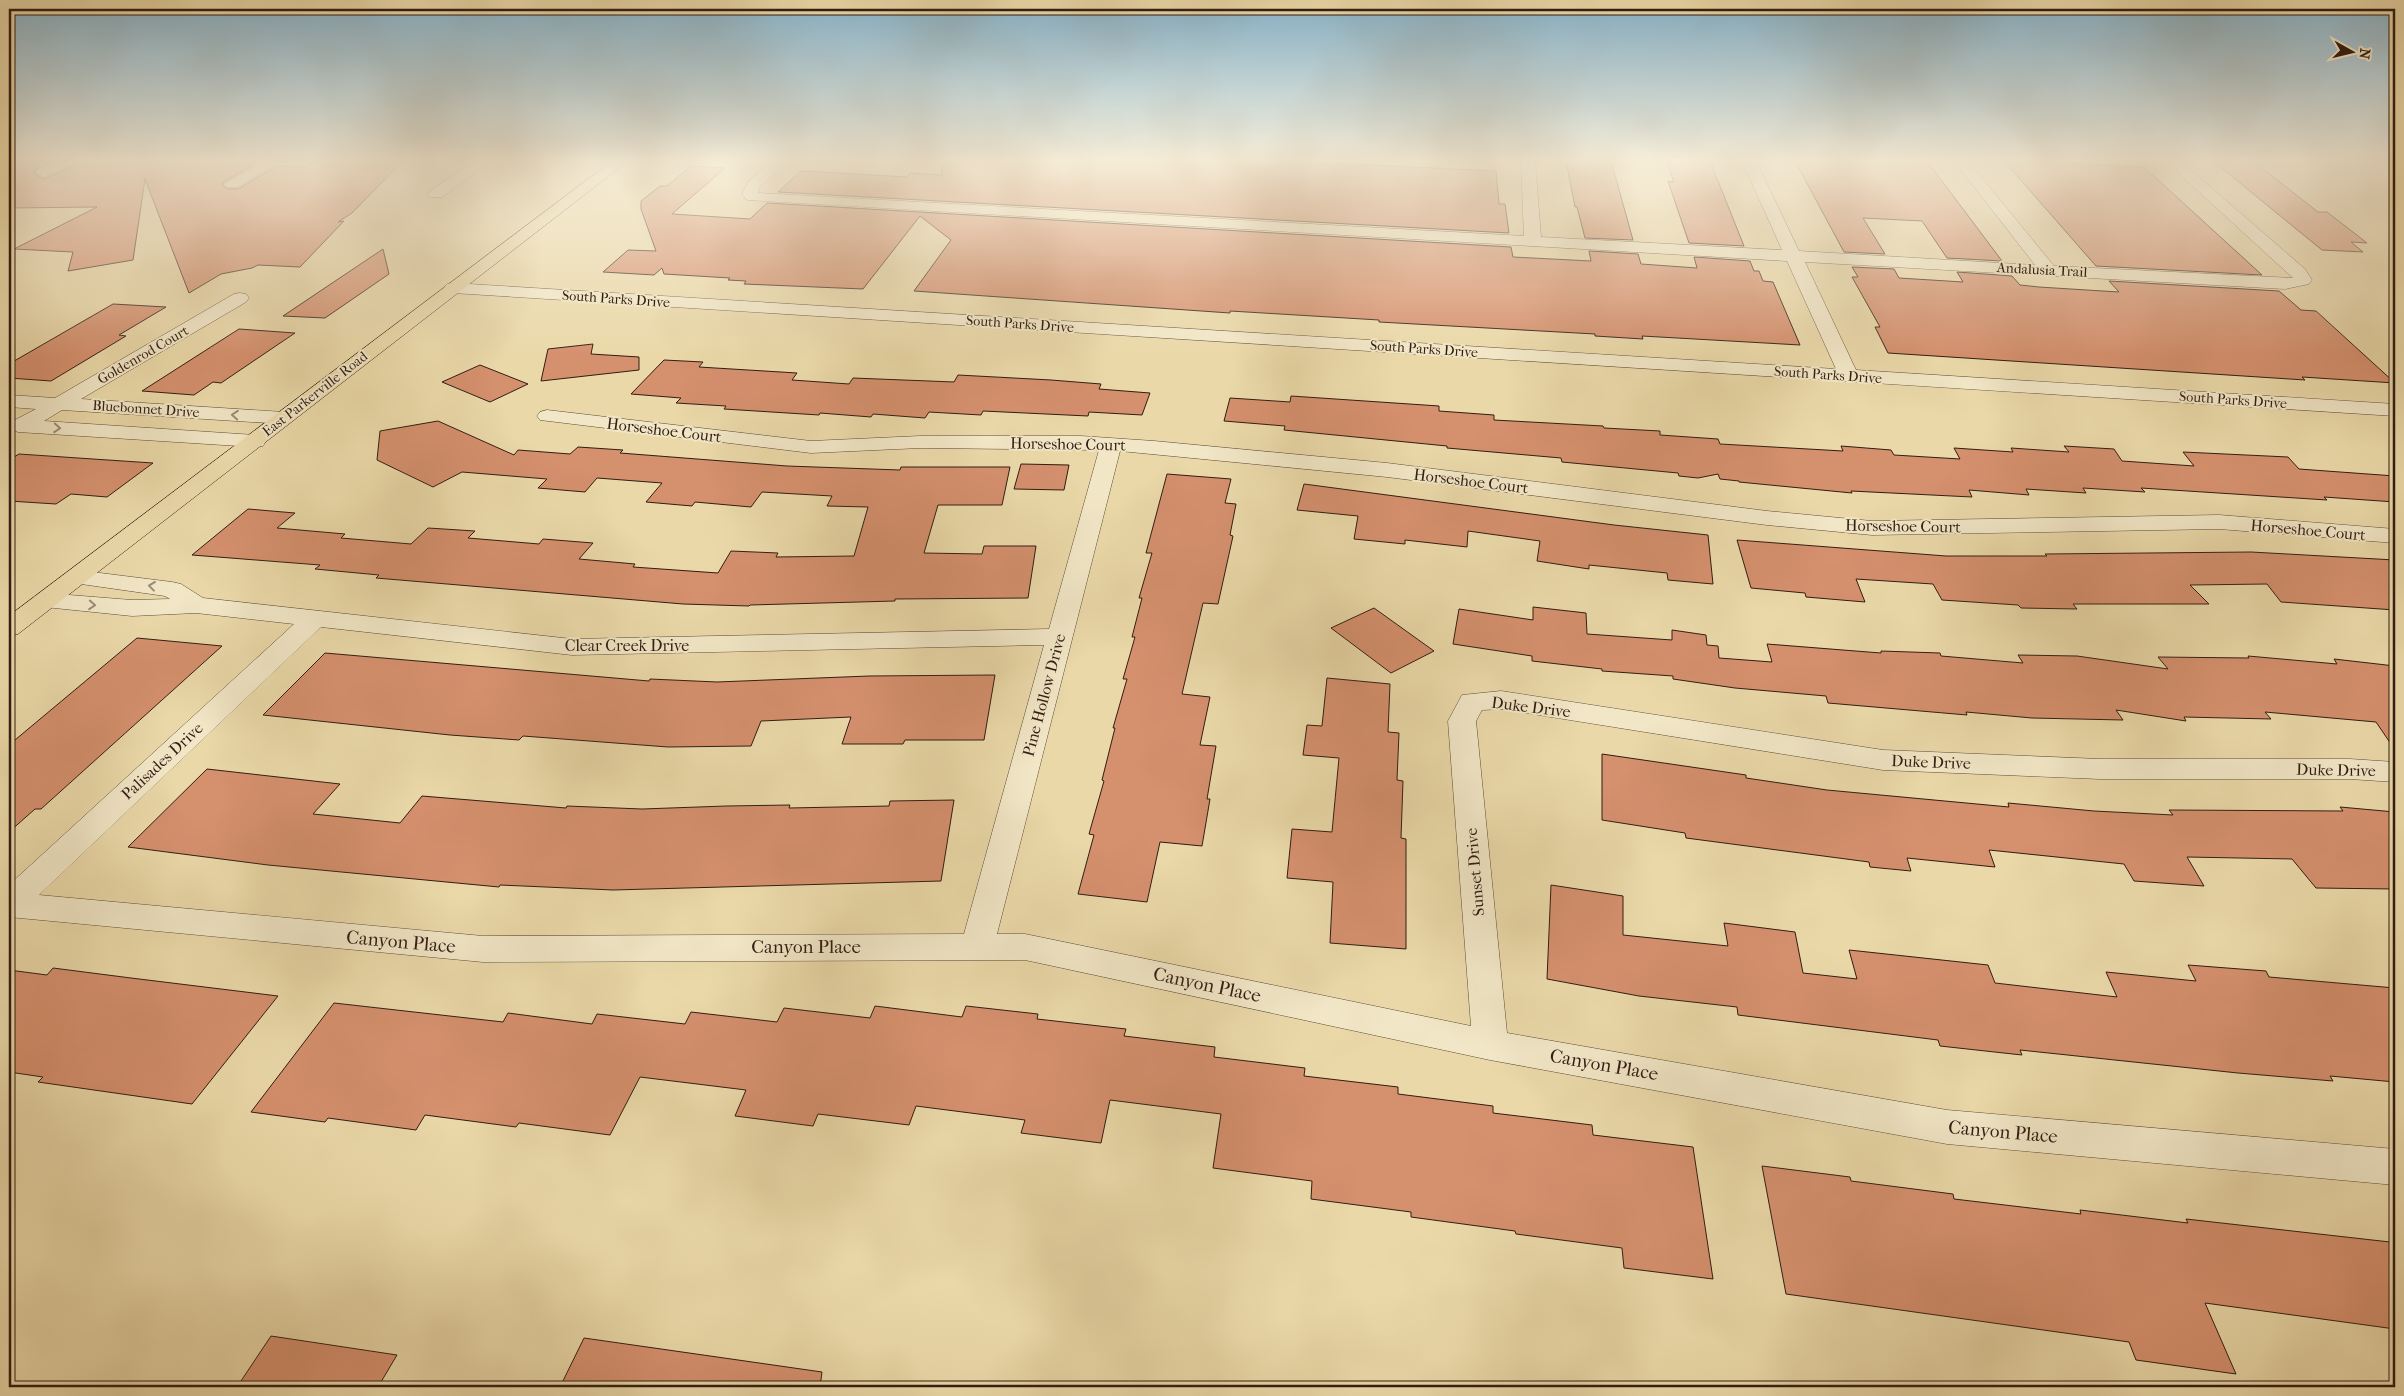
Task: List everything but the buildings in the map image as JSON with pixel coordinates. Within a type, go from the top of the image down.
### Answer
[{"type":"main road","name":"East Parkerville Road","points":[[9,628],[534,226]]},
{"type":"street","name":"Andalusia Trail","points":[[1259,226],[2285,284],[2303,280],[2299,273],[2246,226]]},
{"type":"street","points":[[1533,226],[1534,242]]},
{"type":"street","points":[[1780,226],[1849,376]]},
{"type":"street","points":[[2013,226],[2048,270]]},
{"type":"street","name":"South Parks Drive","points":[[453,288],[2395,410]]},
{"type":"street","name":"Goldenrod Court","points":[[15,425],[61,403],[240,298]]},
{"type":"street","name":"Bluebonnet Drive","points":[[9,401],[284,418]]},
{"type":"street","name":"Horseshoe Court","points":[[547,416],[811,447],[920,442],[1111,444],[1387,470],[1757,517],[1872,528],[2218,522],[2395,536]]},
{"type":"street","name":"Bluebonnet Drive","points":[[15,425],[255,441]]},
{"type":"street","name":"Pine Hollow Drive","points":[[977,947],[1111,444]]},
{"type":"street","name":"Clear Creek Drive","points":[[76,577],[172,589],[196,605]]},
{"type":"street","name":"Clear Creek Drive","points":[[44,601],[132,608],[196,605],[572,647],[1060,637]]},
{"type":"street","name":"Palisades Drive","points":[[9,905],[315,618]]},
{"type":"street","name":"Duke Drive","points":[[1472,701],[1501,700],[1883,760],[2100,769],[2350,769],[2395,772]]},
{"type":"street","name":"Sunset Drive","points":[[1472,701],[1462,721],[1490,1045]]},
{"type":"street","name":"Canyon Place","points":[[9,905],[483,949],[1025,947],[1490,1045],[1947,1127],[2395,1167]]}]
